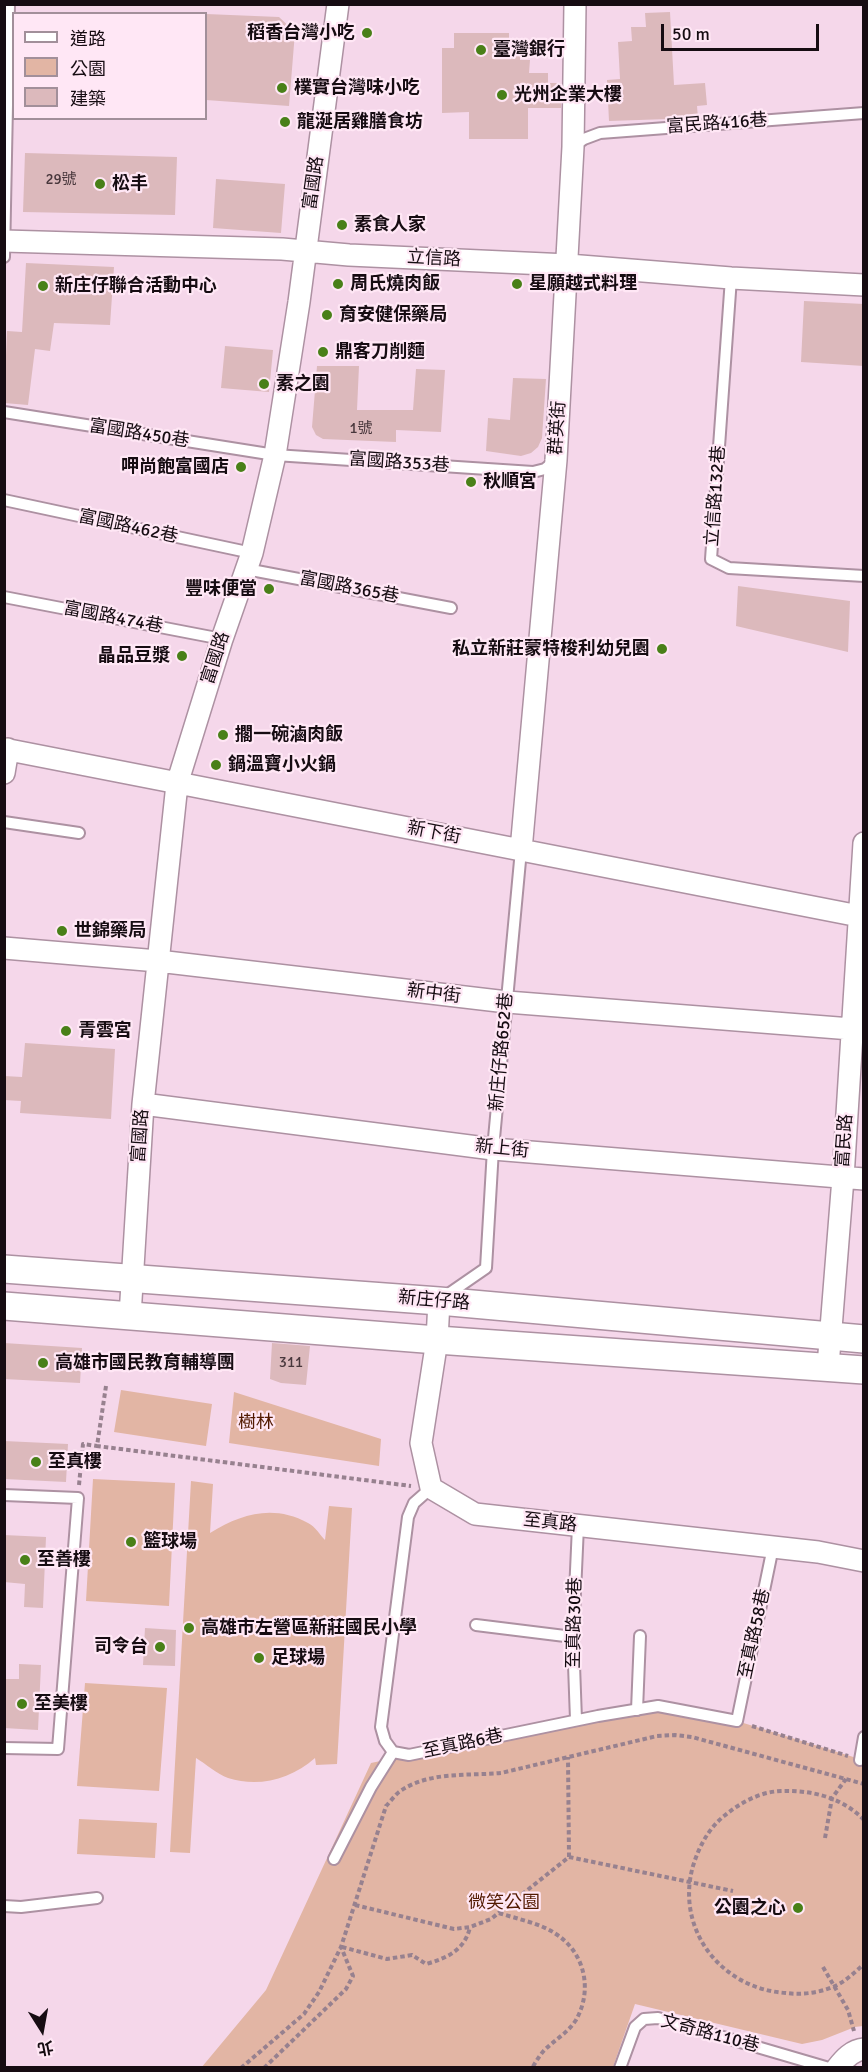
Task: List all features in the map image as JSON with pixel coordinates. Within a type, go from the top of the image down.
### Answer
[{"type":"street","name":"富國路","points":[[130,1316],[143,1104],[177,784],[249,561],[274,455],[305,251],[338,4]]},
{"type":"street","name":"群英街","points":[[521,850],[556,460],[573,147],[575,4]]},
{"type":"street","name":"立信路","points":[[5,247],[305,251],[349,255],[568,264],[732,278],[864,285]]},
{"type":"street","name":"新下街","points":[[6,749],[861,916]]},
{"type":"street","points":[[4,773],[6,749]]},
{"type":"street","name":"富民路","points":[[828,1366],[853,1179],[864,843]]},
{"type":"street","name":"新中街","points":[[4,948],[158,961],[507,1002],[858,1030]]},
{"type":"street","name":"新上街","points":[[143,1104],[494,1149],[853,1179]]},
{"type":"street","name":"新庄仔路","points":[[4,1269],[439,1301],[864,1339]]},
{"type":"street","points":[[431,1488],[421,1443],[437,1340],[439,1301]]},
{"type":"street","points":[[4,1306],[864,1370]]},
{"type":"street","name":"至真路","points":[[431,1488],[475,1514],[818,1552],[864,1561]]},
{"type":"street","points":[[837,2067],[844,2058],[861,2050]]},
{"type":"lane","points":[[5,247],[9,4]]},
{"type":"lane","name":"富民路416巷","points":[[573,147],[584,138],[600,134],[864,113]]},
{"type":"lane","name":"立信路132巷","points":[[732,278],[711,559],[729,568],[864,576]]},
{"type":"lane","name":"富國路450巷","points":[[4,412],[274,455]]},
{"type":"lane","name":"富國路353巷","points":[[274,455],[533,472],[545,469],[556,460]]},
{"type":"lane","name":"富國路462巷","points":[[4,500],[249,561]]},
{"type":"lane","name":"富國路365巷","points":[[249,561],[452,608]]},
{"type":"lane","name":"富國路474巷","points":[[4,597],[222,639]]},
{"type":"lane","points":[[4,822],[80,833]]},
{"type":"lane","name":"新庄仔路652巷","points":[[439,1301],[486,1268],[494,1149],[521,850]]},
{"type":"lane","points":[[334,1859],[371,1787],[393,1752],[385,1741],[381,1727],[408,1517],[414,1503],[431,1488]]},
{"type":"lane","points":[[4,1496],[78,1498],[58,1749],[4,1748]]},
{"type":"lane","name":"至真路30巷","points":[[576,1720],[573,1637],[578,1526]]},
{"type":"lane","name":"至真路58巷","points":[[737,1721],[773,1547]]},
{"type":"lane","points":[[476,1624],[573,1637]]},
{"type":"lane","points":[[637,1710],[640,1636]]},
{"type":"lane","name":"至真路6巷","points":[[393,1752],[409,1755],[576,1720],[658,1706],[737,1721]]},
{"type":"lane","points":[[860,1760],[864,1737]]},
{"type":"lane","points":[[4,1906],[21,1907],[97,1898]]},
{"type":"lane","name":"文奇路110巷","points":[[620,2067],[635,2027],[644,2019],[658,2018],[829,2067]]},
{"type":"path","points":[[97,1446],[106,1386]]},
{"type":"path","points":[[78,1498],[83,1444],[431,1488]]},
{"type":"path","points":[[737,1721],[860,1760]]},
{"type":"path","points":[[241,2067],[304,2014],[319,1992],[341,1947],[386,1806],[400,1792],[431,1778],[459,1774],[501,1773],[657,1736],[675,1734],[864,1784]]},
{"type":"path","points":[[568,1757],[569,1857]]},
{"type":"path","points":[[825,1838],[832,1798],[846,1779]]},
{"type":"path","points":[[864,1820],[857,1813],[832,1798],[801,1790],[770,1792],[740,1803],[715,1823],[698,1850],[689,1881],[690,1910],[700,1939],[717,1963],[741,1981],[769,1992],[799,1994],[818,1992],[835,1986],[864,1964]]},
{"type":"path","points":[[355,1905],[454,1929],[470,1927],[491,1919],[569,1857],[733,1891]]},
{"type":"path","points":[[498,1913],[555,1933],[570,1946],[581,1963],[585,1983],[584,2003],[575,2022],[547,2047],[532,2067]]},
{"type":"path","points":[[341,1947],[387,1959],[412,1956],[426,1964],[447,1958],[468,1938],[470,1927]]},
{"type":"path","points":[[264,2067],[346,1989],[353,1976],[341,1947]]},
{"type":"path","points":[[823,1967],[848,2010],[861,2050]]},
{"type":"green space","points":[[121,1390],[212,1404],[206,1446],[114,1432]]},
{"type":"green space","name":"樹林","points":[[234,1392],[381,1439],[379,1466],[229,1443]]},
{"type":"green space","name":"籃球場","points":[[93,1479],[175,1483],[169,1606],[86,1601]]},
{"type":"green space","points":[[191,1481],[213,1484],[210,1533],[245,1516],[270,1513],[295,1517],[308,1523],[325,1540],[329,1506],[352,1508],[337,1764],[316,1765],[315,1758],[285,1776],[263,1782],[251,1782],[228,1778],[196,1758],[190,1853],[170,1852]]},
{"type":"green space","points":[[85,1683],[167,1688],[159,1791],[77,1786]]},
{"type":"green space","name":"微笑公園","points":[[658,1706],[737,1721],[863,1760],[863,2026],[822,2040],[802,2044],[635,2004],[613,2067],[201,2068],[266,1990],[371,1763],[576,1720]]},
{"type":"green space","points":[[79,1819],[157,1823],[155,1858],[77,1854]]},
{"type":"building","points":[[670,12],[674,85],[705,83],[707,105],[697,106],[698,118],[609,121],[607,80],[620,79],[618,42],[632,41],[631,27],[646,27],[645,13]]},
{"type":"building","points":[[207,14],[279,17],[295,32],[289,106],[207,100]]},
{"type":"building","name":"光州企業大樓","points":[[454,33],[509,33],[509,44],[520,44],[520,60],[530,60],[529,73],[548,73],[548,83],[561,83],[561,108],[528,108],[528,139],[469,139],[469,112],[442,113],[442,48],[454,48]]},
{"type":"building","name":"松丰","points":[[25,153],[177,157],[175,215],[23,212]]},
{"type":"building","points":[[216,179],[285,184],[281,233],[213,228]]},
{"type":"building","points":[[26,263],[114,267],[110,325],[54,323],[50,351],[35,349],[28,405],[4,403],[7,331],[22,332]]},
{"type":"building","points":[[804,301],[864,304],[864,366],[801,362]]},
{"type":"building","points":[[225,346],[273,350],[269,392],[221,388]]},
{"type":"building","points":[[317,366],[359,366],[357,410],[413,410],[416,369],[445,370],[441,432],[396,430],[396,442],[323,439],[316,435],[312,427]]},
{"type":"building","points":[[513,378],[546,379],[542,438],[538,447],[531,453],[521,456],[486,451],[488,418],[510,420]]},
{"type":"building","points":[[738,586],[850,601],[848,652],[736,626]]},
{"type":"building","points":[[25,1043],[115,1049],[111,1119],[20,1113],[21,1101],[4,1100],[4,1076],[22,1077]]},
{"type":"building","name":"高雄市國民教育輔導團","points":[[4,1343],[82,1348],[80,1383],[4,1379]]},
{"type":"building","points":[[272,1343],[310,1346],[306,1385],[281,1383],[270,1379]]},
{"type":"building","name":"至真樓","points":[[4,1441],[68,1444],[66,1482],[4,1479]]},
{"type":"building","name":"至善樓","points":[[4,1535],[46,1537],[43,1608],[24,1607],[25,1584],[4,1582]]},
{"type":"building","name":"司令台","points":[[145,1628],[176,1630],[175,1666],[143,1665]]},
{"type":"building","name":"至美樓","points":[[19,1664],[41,1665],[38,1730],[4,1728],[4,1679],[19,1679]]},
{"type":"place","name":"稻香台灣小吃","points":[[367,33]]},
{"type":"place","name":"臺灣銀行","points":[[481,50]]},
{"type":"place","name":"樸實台灣味小吃","points":[[282,88]]},
{"type":"place","name":"光州企業大樓","points":[[502,95]]},
{"type":"place","name":"龍涎居雞膳食坊","points":[[285,122]]},
{"type":"place","name":"松丰","points":[[100,184]]},
{"type":"place","name":"素食人家","points":[[342,225]]},
{"type":"place","name":"周氏燒肉飯","points":[[338,284]]},
{"type":"place","name":"星願越式料理","points":[[517,284]]},
{"type":"place","name":"新庄仔聯合活動中心","points":[[43,286]]},
{"type":"place","name":"育安健保藥局","points":[[327,315]]},
{"type":"place","name":"鼎客刀削麵","points":[[323,352]]},
{"type":"place","name":"素之園","points":[[264,384]]},
{"type":"place","name":"呷尚飽富國店","points":[[241,467]]},
{"type":"place","name":"秋順宮","points":[[471,482]]},
{"type":"place","name":"豐味便當","points":[[269,589]]},
{"type":"place","name":"私立新莊蒙特梭利幼兒園","points":[[662,649]]},
{"type":"place","name":"晶品豆漿","points":[[182,656]]},
{"type":"place","name":"擱一碗滷肉飯","points":[[223,735]]},
{"type":"place","name":"鍋溫寶小火鍋","points":[[216,765]]},
{"type":"place","name":"世錦藥局","points":[[62,931]]},
{"type":"place","name":"青雲宮","points":[[66,1031]]},
{"type":"place","name":"高雄市國民教育輔導團","points":[[43,1363]]},
{"type":"place","name":"至真樓","points":[[36,1462]]},
{"type":"place","name":"籃球場","points":[[131,1542]]},
{"type":"place","name":"至善樓","points":[[25,1560]]},
{"type":"place","name":"高雄市左營區新莊國民小學","points":[[189,1628]]},
{"type":"place","name":"司令台","points":[[160,1647]]},
{"type":"place","name":"足球場","points":[[259,1658]]},
{"type":"place","name":"至美樓","points":[[22,1704]]},
{"type":"place","name":"公園之心","points":[[798,1908]]}]
